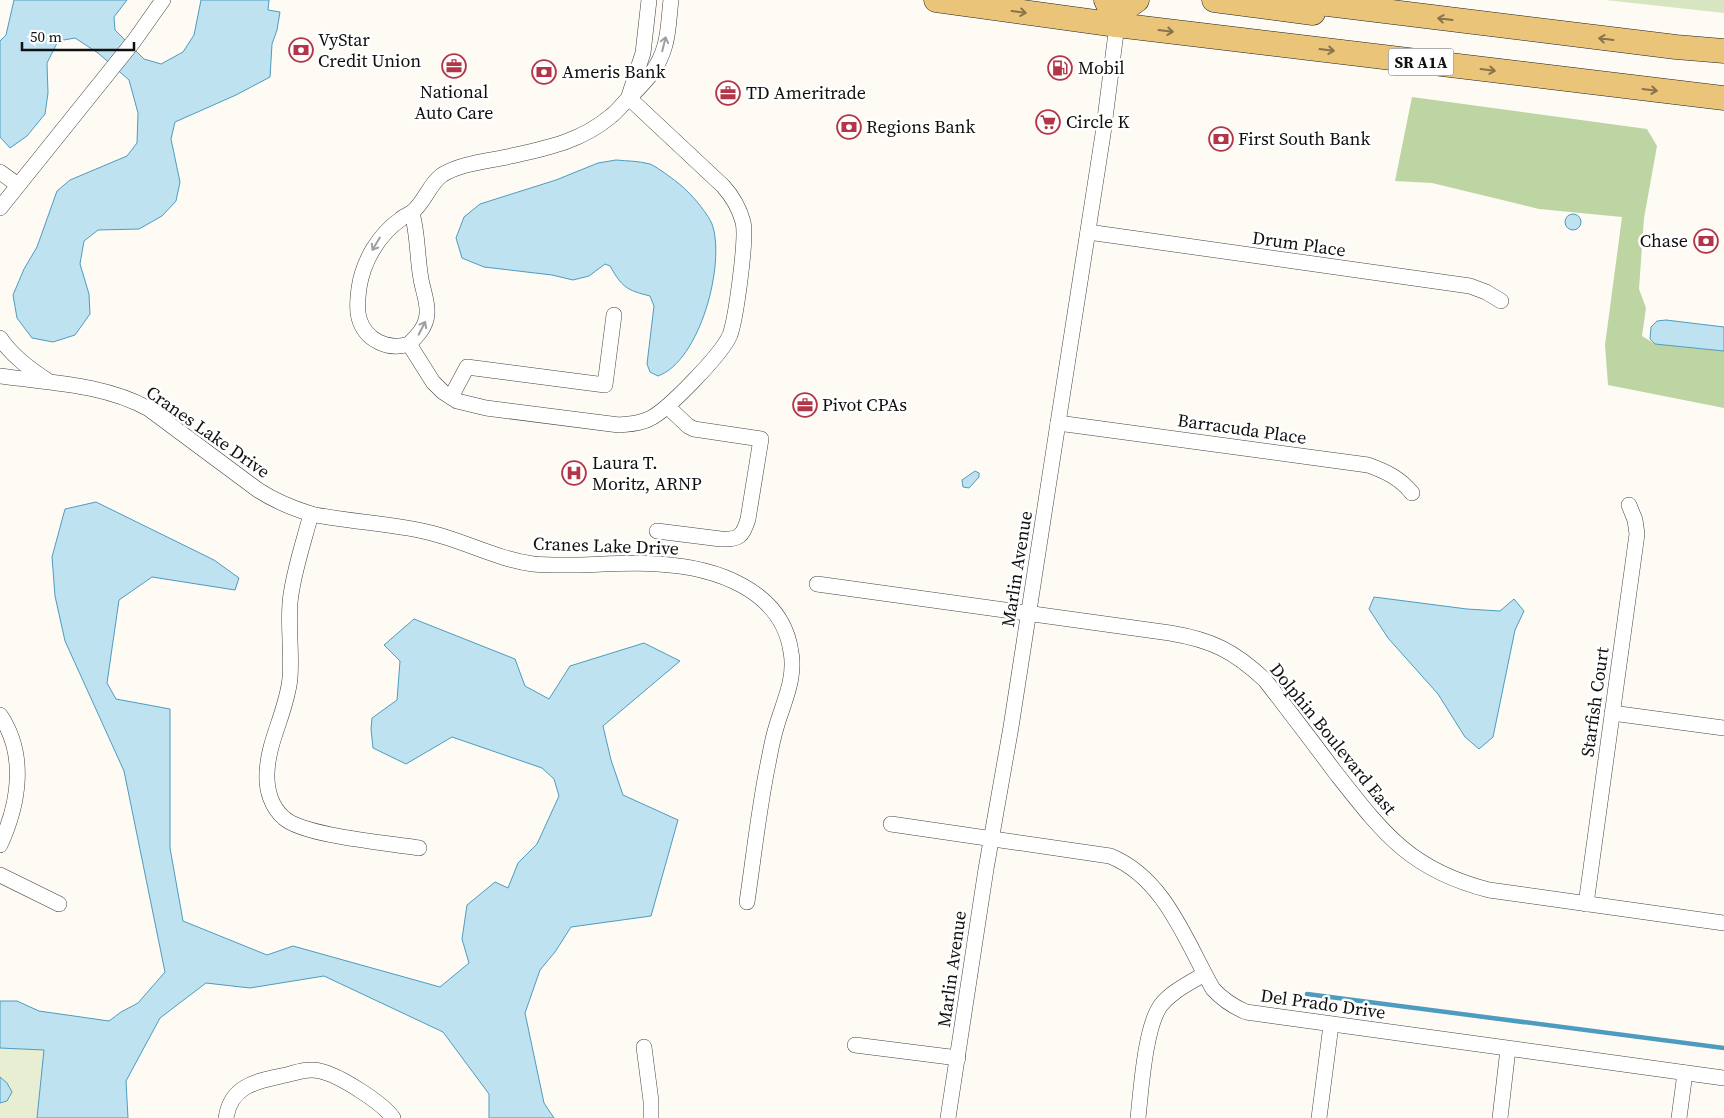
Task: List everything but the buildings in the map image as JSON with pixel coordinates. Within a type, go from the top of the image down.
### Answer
[{"type":"main road","name":"SR A1A","points":[[936,0],[1117,25],[1724,98]]},
{"type":"main road","points":[[1106,0],[1117,25]]},
{"type":"main road","points":[[1117,25],[1126,8],[1137,0]]},
{"type":"main road","points":[[1214,0],[1343,17],[1386,12]]},
{"type":"main road","points":[[1295,0],[1676,47],[1724,51]]},
{"type":"street","points":[[0,208],[134,41],[164,0]]},
{"type":"street","points":[[629,98],[643,53],[649,0]]},
{"type":"street","points":[[412,213],[421,279],[427,304],[427,315],[424,327],[409,344],[392,347],[372,339],[359,319],[357,307],[360,282],[377,241],[396,223],[412,213],[440,176],[457,168],[574,140],[607,120],[646,83],[656,68],[665,45],[671,0]]},
{"type":"street","name":"Marlin Avenue","points":[[948,1118],[1029,614],[1088,232],[1117,25]]},
{"type":"street","points":[[409,344],[433,382],[443,392],[464,404],[619,425],[634,424],[649,419],[668,407],[722,349],[730,335],[734,319],[745,239],[739,208],[731,195],[629,98]]},
{"type":"street","points":[[0,172],[18,185]]},
{"type":"street","name":"Drum Place","points":[[1088,232],[1470,286],[1486,292],[1501,301]]},
{"type":"street","points":[[451,397],[467,367],[604,385],[614,315]]},
{"type":"street","name":"Cranes Lake Drive","points":[[0,338],[13,354],[29,368],[52,383]]},
{"type":"street","name":"Cranes Lake Drive","points":[[0,376],[92,388],[115,393],[136,402],[258,490],[293,509],[311,514],[426,532],[532,564],[657,564],[680,566],[710,572],[732,580],[758,595],[778,616],[787,633],[792,653],[792,674],[769,760],[747,902]]},
{"type":"street","points":[[657,531],[721,539],[738,537],[744,530],[748,520],[761,439],[694,429],[688,426],[668,407]]},
{"type":"street","name":"Barracuda Place","points":[[1058,423],[1368,466],[1385,471],[1400,480],[1412,493]]},
{"type":"street","name":"Starfish Court","points":[[1586,904],[1637,534],[1635,520],[1628,505]]},
{"type":"street","points":[[311,514],[290,602],[290,678],[286,704],[268,756],[266,775],[269,794],[275,808],[284,818],[296,826],[322,833],[419,848]]},
{"type":"street","name":"Dolphin Boulevard East","points":[[817,584],[1188,636],[1213,644],[1247,664],[1266,680],[1374,822],[1398,846],[1441,873],[1472,886],[1489,890],[1724,923]]},
{"type":"street","points":[[1612,713],[1724,728]]},
{"type":"street","points":[[0,715],[13,740],[17,758],[18,784],[14,807],[0,845]]},
{"type":"street","name":"Del Prado Drive","points":[[891,824],[1110,856],[1121,861],[1134,870],[1170,910],[1213,989],[1222,999],[1246,1012],[1724,1078]]},
{"type":"street","points":[[0,875],[58,904]]},
{"type":"street","points":[[1138,1118],[1149,1032],[1155,1015],[1161,1005],[1172,994],[1204,974]]},
{"type":"street","points":[[1319,1118],[1331,1025]]},
{"type":"street","points":[[855,1045],[958,1058]]},
{"type":"street","points":[[644,1047],[651,1101],[651,1118]]},
{"type":"street","points":[[1500,1118],[1508,1049]]},
{"type":"street","points":[[226,1118],[232,1100],[247,1085],[256,1081],[306,1070],[320,1071],[337,1077],[382,1106],[393,1118]]},
{"type":"street","points":[[1679,1118],[1685,1073]]},
{"type":"green space","points":[[1605,0],[1724,0],[1724,13]]},
{"type":"green space","points":[[1412,97],[1647,129],[1657,146],[1644,218],[1639,289],[1646,308],[1642,336],[1655,344],[1724,351],[1724,408],[1608,385],[1605,345],[1622,217],[1539,209],[1432,183],[1395,181]]},
{"type":"green space","points":[[0,1048],[45,1049],[37,1118],[0,1118]]},
{"type":"water","points":[[14,0],[127,0],[114,17],[115,30],[144,59],[161,64],[183,52],[194,35],[201,0],[269,0],[268,10],[280,12],[272,44],[270,77],[236,95],[175,122],[171,139],[180,182],[176,201],[162,216],[139,229],[98,230],[84,241],[80,264],[89,294],[90,314],[75,335],[53,342],[32,338],[17,318],[13,295],[24,269],[37,247],[57,191],[70,180],[127,156],[137,143],[138,113],[129,80],[98,53],[75,38],[58,41],[47,63],[48,93],[45,114],[27,136],[10,148],[0,137],[0,41],[6,35]]},
{"type":"water","points":[[616,160],[650,164],[663,172],[693,198],[712,224],[715,241],[715,262],[706,309],[697,332],[686,351],[673,367],[658,376],[650,372],[647,364],[654,306],[650,296],[635,292],[626,287],[618,279],[610,266],[605,264],[589,276],[573,280],[552,275],[484,267],[462,258],[456,238],[464,217],[480,204],[556,180],[598,163]]},
{"type":"water","points":[[1570,214],[1576,214],[1581,219],[1579,228],[1570,230],[1565,225],[1565,219]]},
{"type":"water","points":[[1666,320],[1724,327],[1724,351],[1655,344],[1650,339],[1651,327],[1657,321]]},
{"type":"water","points":[[975,471],[979,473],[979,477],[969,488],[963,487],[962,480]]},
{"type":"water","points":[[96,502],[214,560],[239,578],[235,590],[152,577],[119,600],[107,683],[116,699],[170,709],[170,848],[183,921],[267,955],[293,946],[440,987],[469,963],[462,939],[467,905],[495,882],[508,888],[518,863],[537,844],[559,796],[554,779],[542,768],[452,737],[406,764],[373,748],[372,718],[397,700],[400,661],[384,645],[414,619],[515,659],[525,686],[549,699],[570,666],[644,643],[680,661],[603,726],[611,760],[623,795],[678,820],[651,916],[571,927],[555,952],[540,970],[525,1013],[544,1103],[554,1118],[489,1118],[489,1094],[443,1032],[324,976],[250,988],[206,983],[160,1018],[126,1081],[128,1118],[37,1118],[44,1050],[0,1048],[0,1001],[17,1001],[39,1011],[109,1021],[138,1003],[165,972],[124,771],[65,641],[55,596],[52,557],[65,509]]},
{"type":"water","points":[[1374,597],[1467,609],[1500,611],[1514,599],[1524,611],[1515,630],[1493,737],[1479,749],[1465,737],[1438,694],[1388,638],[1369,609]]},
{"type":"water","points":[[0,1077],[7,1083],[12,1092],[7,1101],[0,1103]]},
{"type":"waterway","points":[[1307,994],[1724,1048]]},
{"type":"place","name":"VyStar Credit Union","points":[[301,50]]},
{"type":"place","name":"National Auto Care","points":[[454,66]]},
{"type":"place","name":"Mobil","points":[[1060,68]]},
{"type":"place","name":"Ameris Bank","points":[[544,72]]},
{"type":"place","name":"TD Ameritrade","points":[[728,93]]},
{"type":"place","name":"Circle K","points":[[1048,122]]},
{"type":"place","name":"Regions Bank","points":[[849,127]]},
{"type":"place","name":"First South Bank","points":[[1221,139]]},
{"type":"place","name":"Chase","points":[[1706,241]]},
{"type":"place","name":"Pivot CPAs","points":[[805,405]]},
{"type":"place","name":"Laura T. Moritz, ARNP","points":[[574,473]]}]
